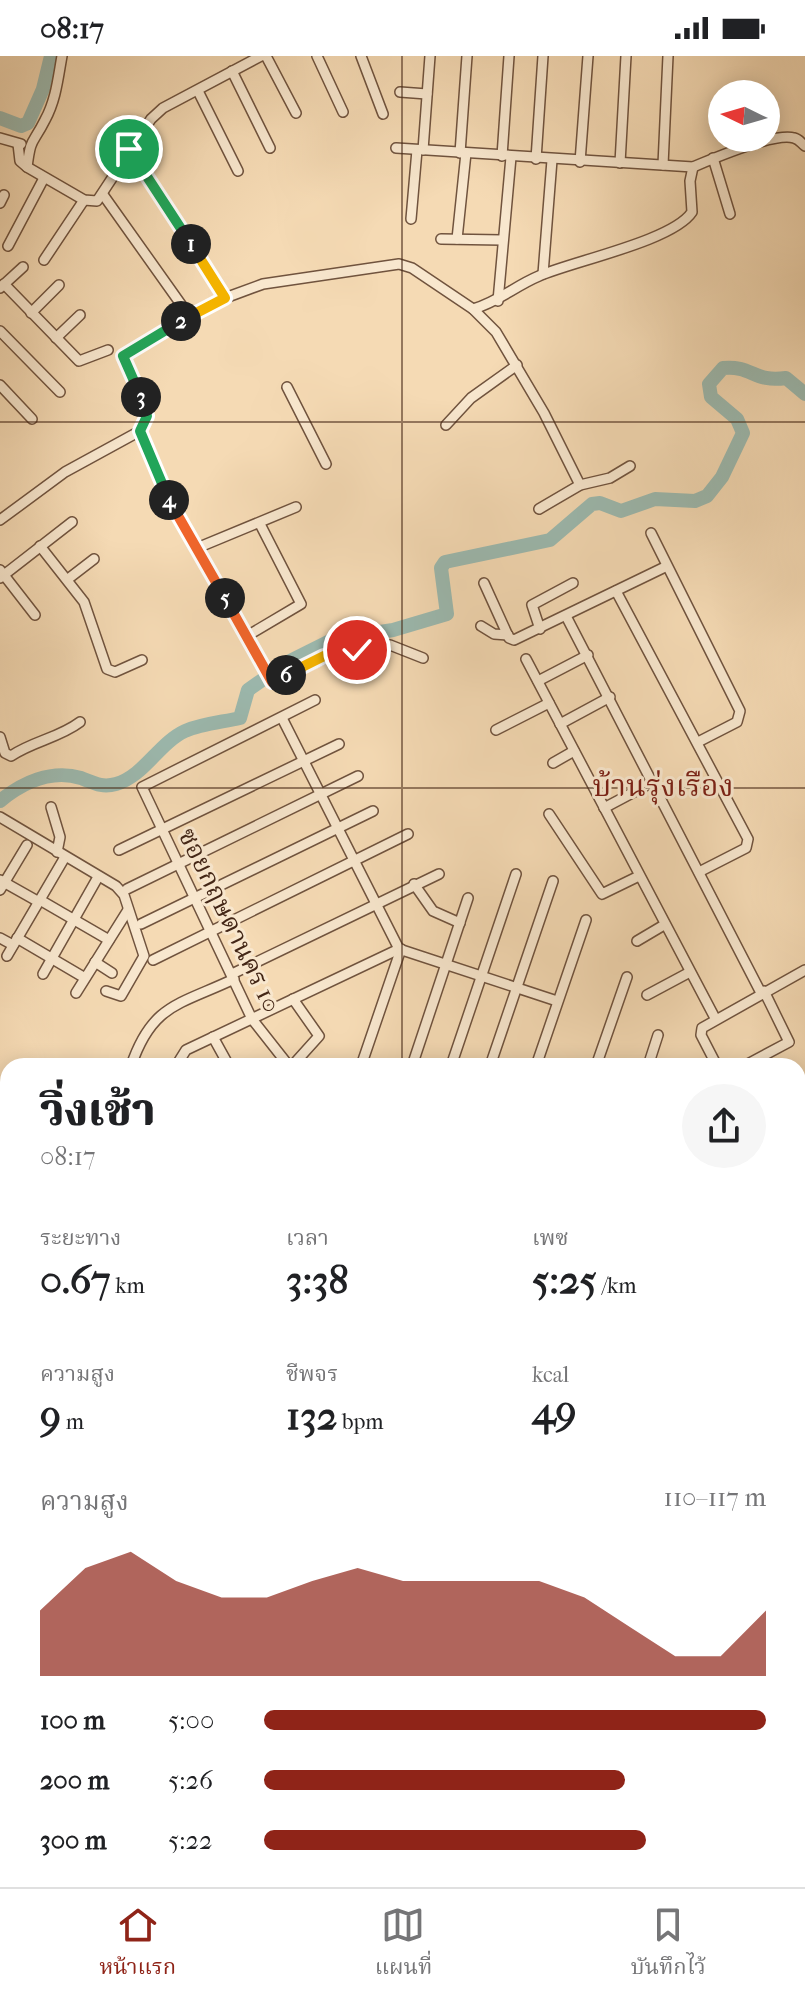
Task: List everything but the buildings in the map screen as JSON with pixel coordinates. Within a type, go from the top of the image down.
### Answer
[{"type":"street","points":[[61,56],[51,107],[24,143],[27,167],[84,200],[97,201],[104,196],[129,149],[163,108],[264,56],[296,113]]},
{"type":"street","points":[[317,56],[343,112]]},
{"type":"street","points":[[361,56],[383,114]]},
{"type":"street","points":[[411,219],[430,56]]},
{"type":"street","points":[[457,239],[467,56]]},
{"type":"street","points":[[498,301],[509,56]]},
{"type":"street","points":[[536,159],[543,56]]},
{"type":"street","points":[[580,162],[588,56]]},
{"type":"street","points":[[620,163],[626,56]]},
{"type":"street","points":[[663,165],[668,56]]},
{"type":"street","points":[[232,71],[270,148]]},
{"type":"street","points":[[198,91],[238,171]]},
{"type":"street","points":[[400,92],[427,94]]},
{"type":"street","points":[[0,138],[24,143]]},
{"type":"street","points":[[396,148],[693,167],[781,138],[794,138],[805,146]]},
{"type":"street","points":[[129,149],[225,298]]},
{"type":"street","points":[[713,158],[730,214]]},
{"type":"street","points":[[543,274],[552,160]]},
{"type":"street","points":[[473,309],[498,301],[543,274],[645,240],[686,220],[692,212],[690,181],[693,167]]},
{"type":"street","points":[[8,246],[44,178]]},
{"type":"street","points":[[104,196],[185,310]]},
{"type":"street","points":[[44,260],[84,200]]},
{"type":"street","points":[[441,239],[502,240]]},
{"type":"street","points":[[0,520],[65,472],[140,431],[146,422],[145,405],[123,356],[225,298],[279,279],[399,264],[473,309],[496,332],[517,365],[580,485]]},
{"type":"street","points":[[23,267],[2,286],[79,361],[108,350]]},
{"type":"street","points":[[31,313],[59,285]]},
{"type":"street","points":[[56,338],[80,315]]},
{"type":"street","points":[[0,331],[60,392]]},
{"type":"street","points":[[446,425],[471,398],[517,365]]},
{"type":"street","points":[[0,385],[32,419]]},
{"type":"street","points":[[287,387],[326,464]]},
{"type":"street","points":[[140,431],[168,497],[272,682],[333,654],[390,645],[423,658]]},
{"type":"street","points":[[539,509],[580,485],[610,478],[630,466]]},
{"type":"street","points":[[197,548],[296,507]]},
{"type":"street","points":[[35,615],[1,574],[72,522]]},
{"type":"street","points":[[247,636],[301,604],[260,524]]},
{"type":"street","points":[[651,533],[665,558],[665,567],[740,711],[737,722],[698,742]]},
{"type":"street","points":[[40,546],[84,602],[107,669],[115,672],[142,660]]},
{"type":"street","points":[[68,579],[94,559]]},
{"type":"street","points":[[484,583],[508,635],[514,640],[665,567]]},
{"type":"street","points":[[540,629],[532,605],[573,583]]},
{"type":"street","points":[[616,591],[698,742],[749,845],[699,872]]},
{"type":"street","points":[[566,616],[789,1042],[759,1058]]},
{"type":"street","points":[[481,626],[494,634],[508,635]]},
{"type":"street","points":[[538,681],[588,655]]},
{"type":"street","points":[[526,659],[715,1018]]},
{"type":"street","points":[[560,724],[610,697]]},
{"type":"street","points":[[315,700],[282,718],[400,949],[481,979],[557,1001]]},
{"type":"street","points":[[496,730],[549,703]]},
{"type":"street","name":"ซอยกฤษดานคร 10","points":[[282,718],[142,787],[252,1019],[284,1058]]},
{"type":"street","points":[[0,737],[5,753],[11,756],[28,744],[66,732],[80,722]]},
{"type":"street","points":[[119,850],[339,744]]},
{"type":"street","points":[[553,763],[574,751]]},
{"type":"street","points":[[127,889],[358,776]]},
{"type":"street","points":[[604,808],[653,782]]},
{"type":"street","points":[[7,956],[61,855],[60,837],[51,807]]},
{"type":"street","points":[[141,924],[373,811]]},
{"type":"street","points":[[549,814],[602,894],[639,876]]},
{"type":"street","points":[[0,817],[121,891],[144,953],[142,962],[121,996],[106,991]]},
{"type":"street","points":[[153,960],[408,834]]},
{"type":"street","points":[[27,845],[2,884],[109,940]]},
{"type":"street","points":[[134,1058],[140,1040],[158,1016],[439,874]]},
{"type":"street","points":[[454,1058],[516,874]]},
{"type":"street","points":[[43,974],[98,877]]},
{"type":"street","points":[[493,1058],[553,881]]},
{"type":"street","points":[[414,884],[433,911],[460,923]]},
{"type":"street","points":[[415,1058],[468,898]]},
{"type":"street","points":[[76,993],[128,910]]},
{"type":"street","points":[[539,1058],[586,920]]},
{"type":"street","points":[[637,941],[664,925]]},
{"type":"street","points":[[0,938],[52,958],[85,978]]},
{"type":"street","points":[[181,1058],[186,1050],[400,949]]},
{"type":"street","points":[[364,1058],[400,949]]},
{"type":"street","points":[[95,962],[112,973]]},
{"type":"street","points":[[713,1058],[700,1032],[715,1018],[805,970]]},
{"type":"street","points":[[647,995],[690,972]]},
{"type":"street","points":[[599,1058],[627,977]]},
{"type":"street","points":[[293,999],[319,1036],[298,1058]]},
{"type":"street","points":[[651,1058],[658,1035]]},
{"type":"street","points":[[213,1037],[225,1058]]},
{"type":"waterway","points":[[0,118],[21,126],[28,123],[43,89],[51,56]]},
{"type":"waterway","points":[[0,801],[27,783],[59,775],[106,785],[126,780],[185,731],[240,718],[248,690],[288,662],[334,639],[393,630],[447,614],[441,568],[445,562],[550,540],[592,504],[600,503],[621,511],[655,499],[695,501],[707,496],[722,477],[743,433],[737,419],[711,397],[709,384],[723,368],[741,369],[767,378],[786,378],[805,394]]},
{"type":"district","name":"บ้านรุ่งเรือง","points":[[663,786]]},
{"type":"route","points":[[129,149],[225,298],[146,340],[123,356],[145,405],[146,422],[140,431],[168,497],[272,682],[324,656],[357,650]]}]
